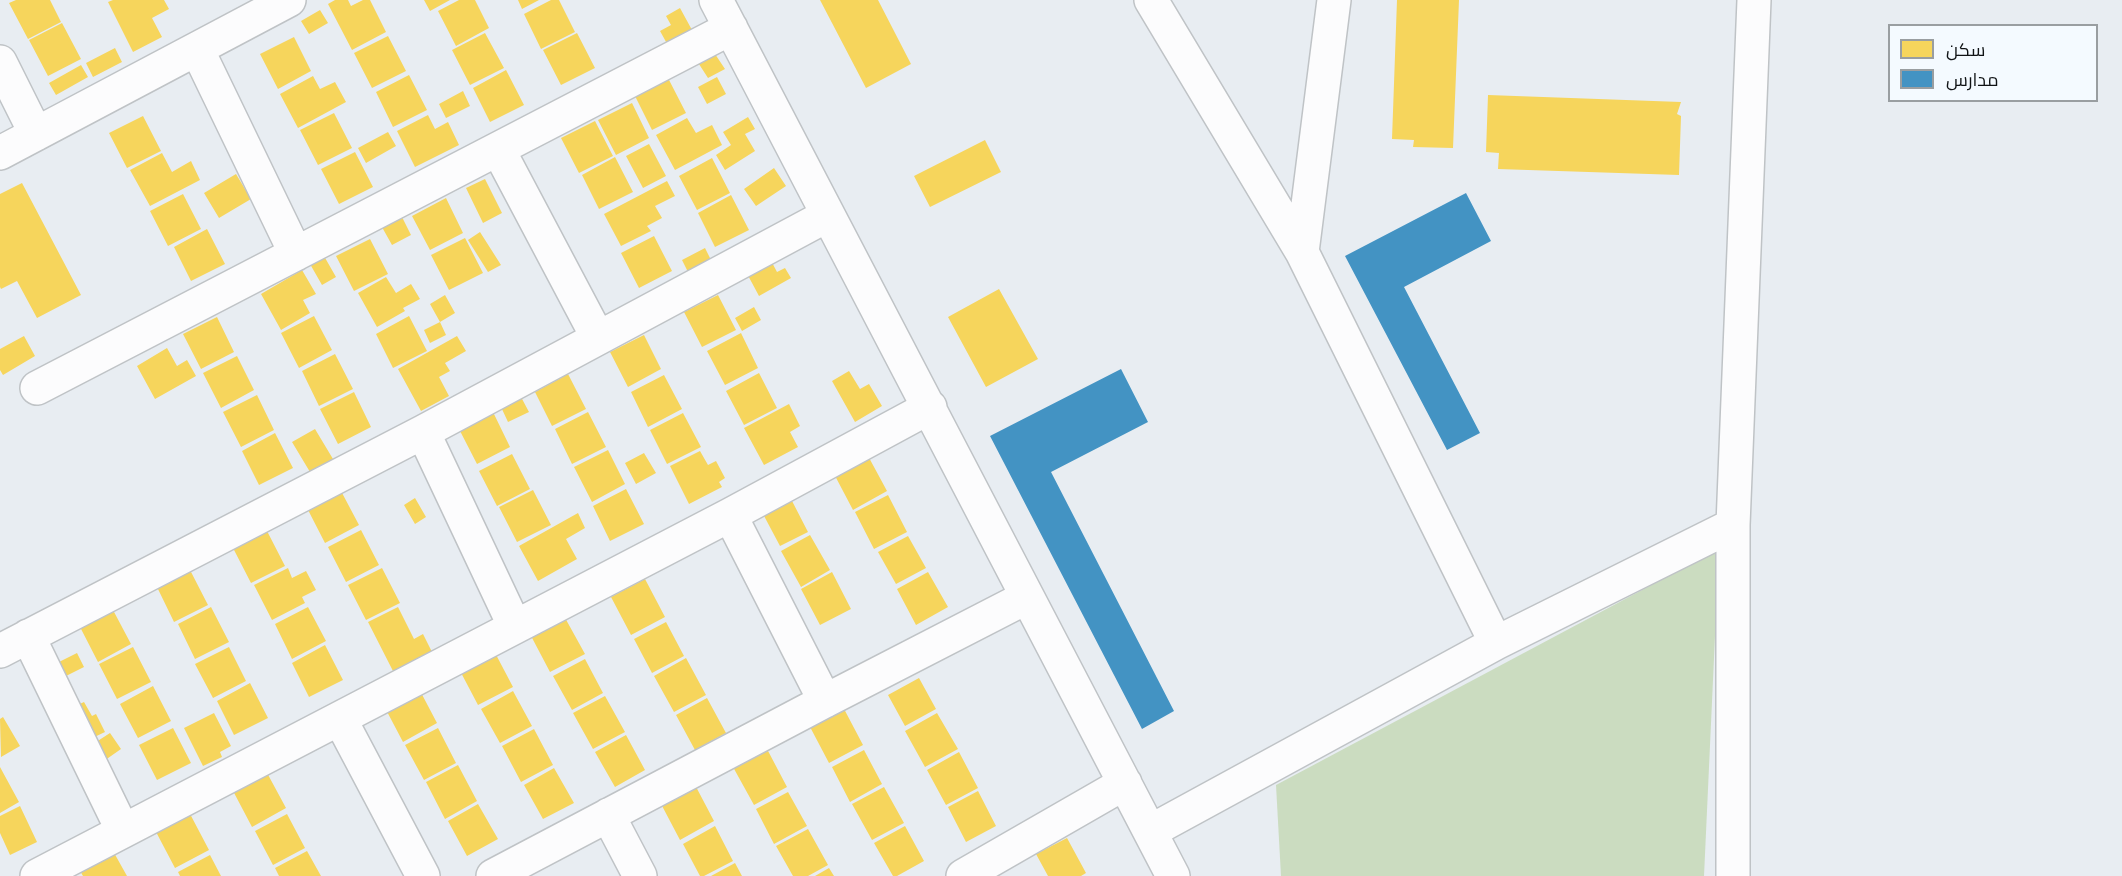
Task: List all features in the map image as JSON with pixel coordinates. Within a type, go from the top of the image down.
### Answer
[{"type":"street","points":[[0,153],[289,0]]},
{"type":"street","points":[[1151,0],[1302,252],[1496,643]]},
{"type":"street","points":[[1302,252],[1334,0]]},
{"type":"street","points":[[1733,876],[1733,525],[1754,0]]},
{"type":"street","points":[[37,388],[498,149],[724,14],[1173,876]]},
{"type":"street","points":[[197,49],[296,254]]},
{"type":"street","points":[[0,62],[36,134]]},
{"type":"street","points":[[498,149],[598,338]]},
{"type":"street","points":[[123,831],[14,644],[423,432],[828,215]]},
{"type":"street","points":[[36,876],[730,515],[930,407]]},
{"type":"street","points":[[423,432],[515,627]]},
{"type":"street","points":[[730,515],[825,701]]},
{"type":"street","points":[[1151,831],[1496,643],[1733,525]]},
{"type":"street","points":[[493,876],[1027,597]]},
{"type":"street","points":[[340,719],[423,876]]},
{"type":"street","points":[[963,876],[1125,783]]},
{"type":"street","points":[[608,815],[640,876]]},
{"type":"green space","points":[[1719,549],[1704,876],[1281,876],[1276,785]]},
{"type":"building: سكن","points":[[16,0],[50,0],[61,22],[28,39],[9,3]]},
{"type":"building: سكن","points":[[113,0],[164,0],[169,9],[152,18],[162,37],[133,52],[108,2]]},
{"type":"building: سكن","points":[[335,0],[348,0],[351,6],[363,0],[370,0],[386,32],[352,50],[328,4]]},
{"type":"building: سكن","points":[[424,0],[450,0],[430,11]]},
{"type":"building: سكن","points":[[459,0],[475,0],[489,28],[456,46],[438,11]]},
{"type":"building: سكن","points":[[518,0],[539,0],[522,9]]},
{"type":"building: سكن","points":[[551,0],[559,0],[575,32],[541,49],[524,14]]},
{"type":"building: سكن","points":[[820,0],[878,0],[911,64],[866,88]]},
{"type":"building: سكن","points":[[1397,0],[1459,0],[1453,148],[1413,147],[1414,140],[1392,139]]},
{"type":"building: سكن","points":[[680,8],[692,30],[670,49],[660,31],[671,25],[666,16]]},
{"type":"building: سكن","points":[[320,10],[328,23],[309,34],[301,21]]},
{"type":"building: سكن","points":[[62,23],[81,59],[48,76],[29,40]]},
{"type":"building: سكن","points":[[485,33],[504,68],[470,85],[452,50]]},
{"type":"building: سكن","points":[[577,33],[595,68],[561,85],[543,50]]},
{"type":"building: سكن","points":[[388,36],[406,71],[372,88],[354,53]]},
{"type":"building: سكن","points":[[294,37],[311,71],[278,89],[260,54]]},
{"type":"building: سكن","points":[[115,48],[122,62],[93,77],[86,63]]},
{"type":"building: سكن","points":[[713,51],[725,69],[708,78],[697,61]]},
{"type":"building: سكن","points":[[81,65],[88,77],[56,95],[49,83]]},
{"type":"building: سكن","points":[[506,70],[524,105],[490,122],[473,88]]},
{"type":"building: سكن","points":[[409,75],[427,110],[393,127],[376,92]]},
{"type":"building: سكن","points":[[313,76],[320,89],[335,82],[346,102],[298,128],[280,94]]},
{"type":"building: سكن","points":[[717,77],[726,94],[707,104],[698,87]]},
{"type":"building: سكن","points":[[668,78],[686,113],[652,130],[635,96]]},
{"type":"building: سكن","points":[[463,91],[470,106],[446,118],[439,104]]},
{"type":"building: سكن","points":[[1488,95],[1681,102],[1677,114],[1681,116],[1679,175],[1498,169],[1499,153],[1486,152]]},
{"type":"building: سكن","points":[[632,103],[649,138],[616,155],[598,120]]},
{"type":"building: سكن","points":[[334,113],[352,148],[318,165],[300,130]]},
{"type":"building: سكن","points":[[428,115],[435,129],[448,122],[459,145],[415,167],[397,131]]},
{"type":"building: سكن","points":[[143,116],[161,151],[127,168],[109,133]]},
{"type":"building: سكن","points":[[748,117],[755,129],[745,134],[755,151],[725,170],[716,155],[731,145],[723,132]]},
{"type":"building: سكن","points":[[687,118],[696,133],[712,125],[722,145],[675,170],[656,135]]},
{"type":"building: سكن","points":[[595,121],[613,156],[579,173],[561,138]]},
{"type":"building: سكن","points":[[388,132],[396,146],[366,163],[358,148]]},
{"type":"building: سكن","points":[[985,140],[1001,172],[930,207],[914,176]]},
{"type":"building: سكن","points":[[649,144],[666,176],[643,188],[626,156]]},
{"type":"building: سكن","points":[[355,152],[373,187],[339,204],[321,169]]},
{"type":"building: سكن","points":[[162,153],[172,172],[191,161],[200,180],[150,206],[130,170]]},
{"type":"building: سكن","points":[[615,157],[633,192],[599,209],[582,175]]},
{"type":"building: سكن","points":[[712,158],[730,193],[697,210],[679,176]]},
{"type":"building: سكن","points":[[774,168],[786,186],[756,206],[744,189]]},
{"type":"building: سكن","points":[[236,174],[251,199],[219,218],[204,193]]},
{"type":"building: سكن","points":[[485,179],[502,213],[483,223],[466,188]]},
{"type":"building: سكن","points":[[667,181],[675,196],[655,206],[662,218],[647,226],[651,231],[621,246],[604,214]]},
{"type":"building: سكن","points":[[22,183],[81,295],[37,318],[17,281],[1,289],[0,287],[0,194]]},
{"type":"building: سكن","points":[[183,194],[201,229],[168,246],[150,211]]},
{"type":"building: سكن","points":[[731,195],[749,230],[715,247],[698,213]]},
{"type":"building: سكن","points":[[446,198],[463,233],[430,250],[412,216]]},
{"type":"building: سكن","points":[[398,209],[411,235],[392,245],[378,220]]},
{"type":"building: سكن","points":[[207,229],[225,264],[191,281],[174,247]]},
{"type":"building: سكن","points":[[480,232],[501,265],[488,272],[468,240]]},
{"type":"building: سكن","points":[[654,236],[672,271],[639,288],[621,253]]},
{"type":"building: سكن","points":[[465,238],[483,273],[449,290],[431,255]]},
{"type":"building: سكن","points":[[370,239],[388,274],[354,291],[336,256]]},
{"type":"building: سكن","points":[[705,248],[713,264],[690,276],[682,260]]},
{"type":"building: سكن","points":[[320,249],[336,277],[322,285],[306,257]]},
{"type":"building: سكن","points":[[768,255],[777,272],[785,268],[791,278],[759,296],[744,268]]},
{"type":"building: سكن","points":[[302,270],[316,294],[303,300],[310,313],[281,330],[261,294]]},
{"type":"building: سكن","points":[[386,277],[396,293],[411,284],[420,299],[403,308],[405,311],[377,327],[358,293]]},
{"type":"building: سكن","points":[[999,289],[1038,359],[986,387],[948,317]]},
{"type":"building: سكن","points":[[445,295],[455,313],[440,322],[430,304]]},
{"type":"building: سكن","points":[[718,295],[736,330],[702,347],[684,312]]},
{"type":"building: سكن","points":[[754,307],[761,320],[742,331],[735,318]]},
{"type":"building: سكن","points":[[314,316],[332,350],[299,368],[281,333]]},
{"type":"building: سكن","points":[[409,316],[427,351],[393,368],[376,334]]},
{"type":"building: سكن","points":[[217,317],[234,352],[201,369],[183,334]]},
{"type":"building: سكن","points":[[440,322],[446,335],[430,343],[424,330]]},
{"type":"building: سكن","points":[[741,333],[758,368],[725,385],[707,351]]},
{"type":"building: سكن","points":[[644,335],[661,369],[628,387],[610,352]]},
{"type":"building: سكن","points":[[24,336],[35,356],[3,375],[0,370],[0,349]]},
{"type":"building: سكن","points":[[457,336],[466,351],[445,363],[450,371],[439,377],[449,396],[421,411],[398,369]]},
{"type":"building: سكن","points":[[167,348],[177,366],[187,360],[196,376],[155,399],[137,366]]},
{"type":"building: سكن","points":[[335,354],[353,389],[319,406],[302,371]]},
{"type":"building: سكن","points":[[237,356],[254,390],[221,408],[203,373]]},
{"type":"building: سكن","points":[[849,371],[860,389],[869,384],[882,406],[855,422],[832,381]]},
{"type":"building: سكن","points":[[759,373],[777,408],[744,425],[726,391]]},
{"type":"building: سكن","points":[[568,374],[586,409],[552,426],[535,392]]},
{"type":"building: سكن","points":[[664,375],[682,409],[648,427],[631,392]]},
{"type":"building: سكن","points":[[354,392],[371,427],[338,444],[320,409]]},
{"type":"building: سكن","points":[[257,395],[274,430],[241,447],[223,412]]},
{"type":"building: سكن","points":[[521,397],[529,412],[508,422],[501,407]]},
{"type":"building: سكن","points":[[789,404],[800,426],[790,432],[798,447],[764,465],[744,428]]},
{"type":"building: سكن","points":[[493,412],[510,447],[477,464],[459,429]]},
{"type":"building: سكن","points":[[588,412],[606,447],[572,464],[555,429]]},
{"type":"building: سكن","points":[[683,413],[701,447],[667,464],[650,430]]},
{"type":"building: سكن","points":[[315,429],[333,459],[310,472],[292,442]]},
{"type":"building: سكن","points":[[275,433],[293,468],[259,485],[242,451]]},
{"type":"building: سكن","points":[[608,450],[625,484],[592,502],[574,467]]},
{"type":"building: سكن","points":[[700,451],[708,465],[716,461],[725,478],[719,482],[722,487],[689,504],[670,466]]},
{"type":"building: سكن","points":[[644,453],[656,473],[636,484],[625,463]]},
{"type":"building: سكن","points":[[512,454],[530,489],[497,506],[479,471]]},
{"type":"building: سكن","points":[[867,454],[887,491],[853,510],[833,472]]},
{"type":"building: سكن","points":[[626,489],[644,524],[610,541],[593,506]]},
{"type":"building: سكن","points":[[533,490],[551,525],[517,542],[499,507]]},
{"type":"building: سكن","points":[[341,491],[359,525],[325,543],[307,508]]},
{"type":"building: سكن","points":[[888,495],[907,532],[874,549],[855,512]]},
{"type":"building: سكن","points":[[415,498],[426,517],[415,524],[404,505]]},
{"type":"building: سكن","points":[[791,499],[808,532],[780,546],[763,514]]},
{"type":"building: سكن","points":[[578,513],[585,528],[566,539],[577,559],[538,581],[519,546]]},
{"type":"building: سكن","points":[[361,530],[379,565],[346,582],[328,547]]},
{"type":"building: سكن","points":[[267,531],[285,566],[251,583],[233,548]]},
{"type":"building: سكن","points":[[810,535],[830,570],[801,587],[781,551]]},
{"type":"building: سكن","points":[[908,536],[926,568],[896,584],[878,552]]},
{"type":"building: سكن","points":[[288,568],[292,578],[306,571],[316,590],[302,597],[305,603],[272,620],[254,585]]},
{"type":"building: سكن","points":[[382,568],[400,603],[366,620],[348,585]]},
{"type":"building: سكن","points":[[190,570],[208,605],[174,622],[157,587]]},
{"type":"building: سكن","points":[[832,572],[851,609],[820,625],[801,589]]},
{"type":"building: سكن","points":[[928,572],[948,607],[916,625],[897,589]]},
{"type":"building: سكن","points":[[645,579],[665,617],[631,635],[611,597]]},
{"type":"building: سكن","points":[[211,607],[229,642],[195,659],[178,624]]},
{"type":"building: سكن","points":[[308,607],[326,641],[292,659],[275,624]]},
{"type":"building: سكن","points":[[398,607],[414,639],[423,634],[432,652],[393,671],[368,622]]},
{"type":"building: سكن","points":[[113,610],[131,644],[98,662],[80,627]]},
{"type":"building: سكن","points":[[564,616],[585,654],[550,672],[530,634]]},
{"type":"building: سكن","points":[[666,622],[684,656],[652,673],[634,639]]},
{"type":"building: سكن","points":[[325,645],[343,680],[309,697],[292,663]]},
{"type":"building: سكن","points":[[133,647],[151,682],[117,699],[99,664]]},
{"type":"building: سكن","points":[[229,647],[246,681],[213,698],[195,664]]},
{"type":"building: سكن","points":[[493,649],[513,687],[478,705],[458,667]]},
{"type":"building: سكن","points":[[77,653],[84,667],[56,681],[49,667]]},
{"type":"building: سكن","points":[[686,658],[706,695],[674,712],[654,676]]},
{"type":"building: سكن","points":[[585,659],[603,693],[572,710],[553,676]]},
{"type":"building: سكن","points":[[919,678],[936,709],[905,726],[888,695]]},
{"type":"building: سكن","points":[[250,683],[268,718],[234,735],[217,701]]},
{"type":"building: سكن","points":[[417,685],[437,723],[403,742],[383,704]]},
{"type":"building: سكن","points":[[153,686],[171,721],[138,738],[120,704]]},
{"type":"building: سكن","points":[[513,691],[532,726],[500,743],[481,709]]},
{"type":"building: سكن","points":[[605,696],[625,732],[593,749],[573,713]]},
{"type":"building: سكن","points":[[707,698],[726,733],[695,750],[676,715]]},
{"type":"building: سكن","points":[[84,702],[92,716],[96,714],[105,732],[86,741],[69,709]]},
{"type":"building: سكن","points":[[843,707],[863,745],[829,763],[809,725]]},
{"type":"building: سكن","points":[[214,713],[231,746],[220,752],[222,757],[203,766],[184,728]]},
{"type":"building: سكن","points":[[937,713],[958,749],[925,767],[905,731]]},
{"type":"building: سكن","points":[[3,717],[20,746],[1,757],[0,719]]},
{"type":"building: سكن","points":[[173,728],[191,763],[157,780],[139,745]]},
{"type":"building: سكن","points":[[438,728],[456,763],[424,780],[405,745]]},
{"type":"building: سكن","points":[[534,729],[553,765],[521,782],[502,746]]},
{"type":"building: سكن","points":[[110,733],[121,749],[101,763],[90,746]]},
{"type":"building: سكن","points":[[626,735],[645,770],[615,787],[595,752]]},
{"type":"building: سكن","points":[[767,749],[787,787],[754,805],[733,767]]},
{"type":"building: سكن","points":[[864,750],[882,784],[850,802],[832,767]]},
{"type":"building: سكن","points":[[959,752],[978,788],[946,805],[927,770]]},
{"type":"building: سكن","points":[[458,765],[477,801],[445,819],[426,782]]},
{"type":"building: سكن","points":[[0,767],[19,802],[0,813]]},
{"type":"building: سكن","points":[[554,768],[574,803],[543,819],[524,785]]},
{"type":"building: سكن","points":[[266,771],[286,808],[252,827],[232,789]]},
{"type":"building: سكن","points":[[694,783],[714,821],[680,840],[660,802]]},
{"type":"building: سكن","points":[[884,787],[904,823],[872,840],[852,804]]},
{"type":"building: سكن","points":[[978,791],[996,826],[966,842],[948,807]]},
{"type":"building: سكن","points":[[788,792],[807,826],[774,844],[756,809]]},
{"type":"building: سكن","points":[[478,804],[498,839],[467,856],[448,821]]},
{"type":"building: سكن","points":[[20,806],[37,842],[10,855],[0,833],[0,816]]},
{"type":"building: سكن","points":[[189,812],[209,850],[175,868],[155,830]]},
{"type":"building: سكن","points":[[287,814],[305,848],[273,865],[255,831]]},
{"type":"building: سكن","points":[[715,826],[733,861],[700,876],[683,844]]},
{"type":"building: سكن","points":[[905,826],[924,861],[893,876],[874,843]]},
{"type":"building: سكن","points":[[808,829],[828,865],[808,876],[793,876],[776,846]]},
{"type":"building: سكن","points":[[1067,838],[1086,873],[1081,876],[1048,876],[1036,854]]},
{"type":"building: سكن","points":[[113,851],[127,876],[83,876],[79,869]]},
{"type":"building: سكن","points":[[307,851],[321,876],[279,876],[275,868]]},
{"type":"building: سكن","points":[[210,855],[221,876],[180,876],[178,872]]},
{"type":"building: سكن","points":[[735,863],[742,876],[711,876]]},
{"type":"building: سكن","points":[[829,868],[834,876],[815,876]]},
{"type":"building: مدارس","points":[[1466,193],[1491,241],[1404,287],[1480,433],[1447,450],[1345,256]]},
{"type":"building: مدارس","points":[[1121,369],[1148,422],[1051,472],[1174,711],[1142,729],[990,436]]}]
